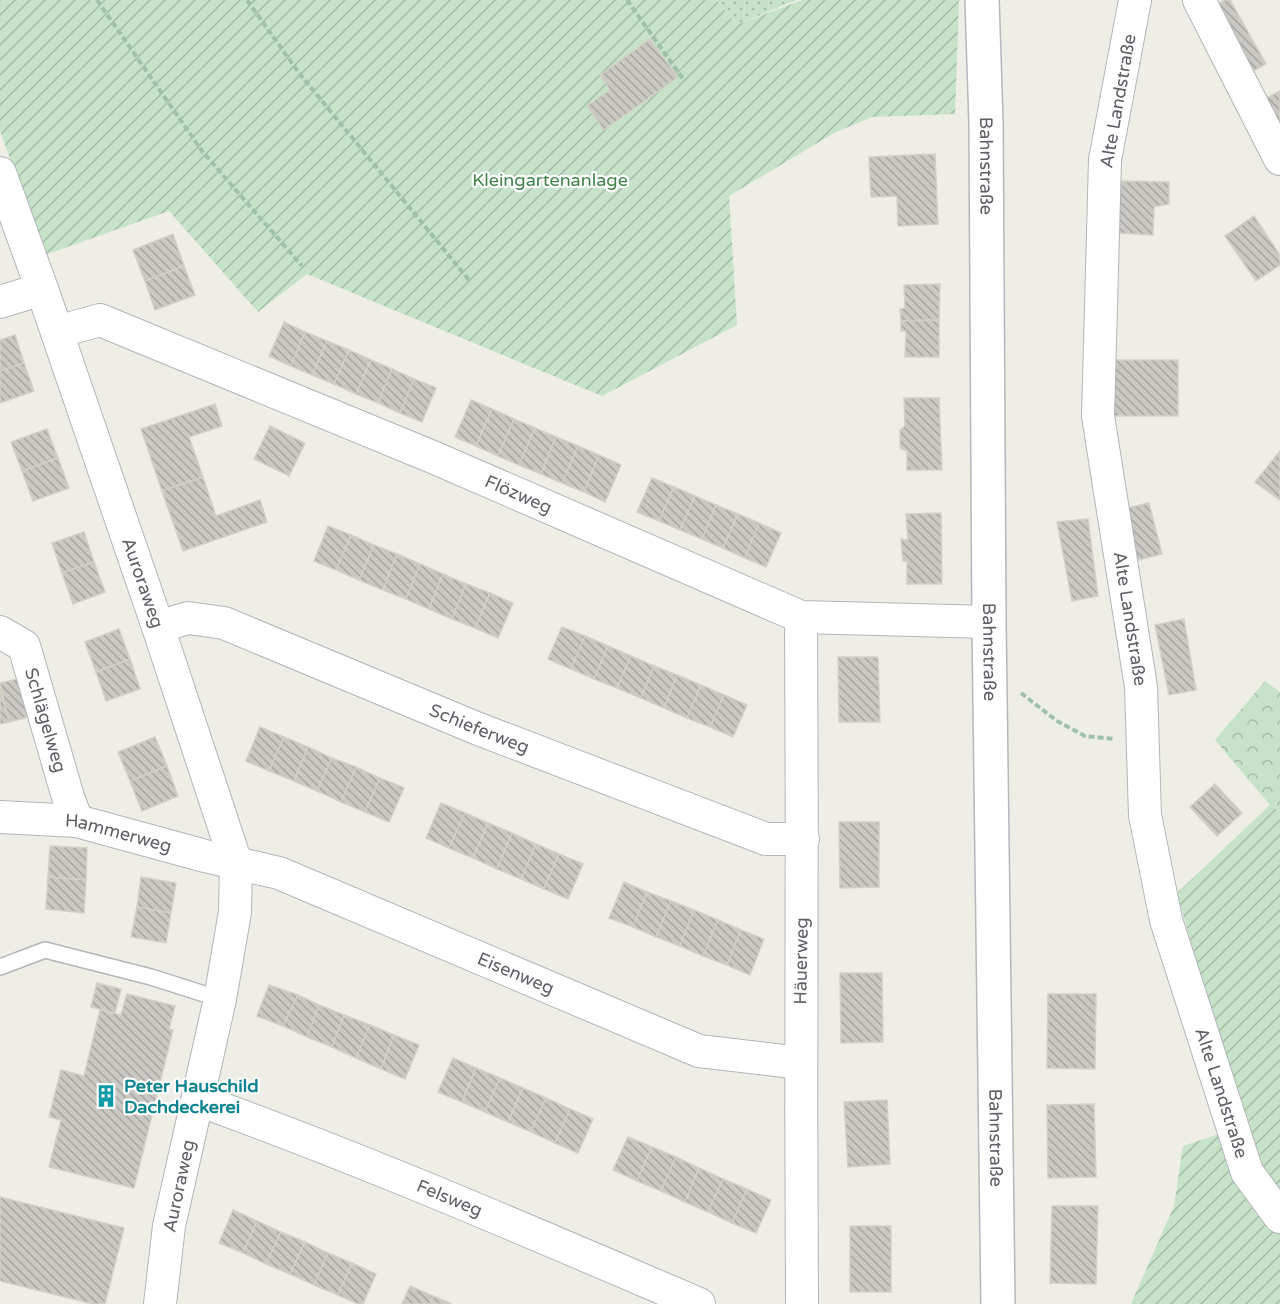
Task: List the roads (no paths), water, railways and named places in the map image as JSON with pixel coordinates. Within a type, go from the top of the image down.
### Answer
[{"type":"main road","name":"Bahnstraße","points":[[982,0],[986,122],[989,622],[998,1304]]},
{"type":"street","name":"Alte Landstraße","points":[[1135,0],[1105,160],[1098,416],[1141,687],[1145,815],[1166,920],[1247,1172],[1280,1218]]},
{"type":"street","points":[[1199,0],[1280,159]]},
{"type":"street","name":"Auroraweg","points":[[0,173],[42,288],[158,627],[236,864],[235,912],[220,999],[169,1226],[160,1304]]},
{"type":"street","points":[[0,302],[42,288]]},
{"type":"street","name":"Flözweg","points":[[57,332],[100,320],[435,458],[801,617],[989,622]]},
{"type":"street","name":"Häuerweg","points":[[801,617],[802,1304]]},
{"type":"street","name":"Schieferweg","points":[[158,627],[188,618],[224,623],[476,728],[766,839],[803,839]]},
{"type":"street","name":"Schlägelweg","points":[[0,632],[24,646],[68,797],[78,821]]},
{"type":"street","name":"Hammerweg","points":[[0,817],[78,821],[236,864]]},
{"type":"street","name":"Eisenweg","points":[[236,864],[279,873],[699,1051],[800,1063]]},
{"type":"street","name":"Felsweg","points":[[198,1100],[442,1194],[699,1304]]},
{"type":"lane","points":[[0,967],[45,950],[151,977],[220,999]]},
{"type":"place","name":"Peter Hauschild Dachdeckerei","points":[[106,1096]]},
{"type":"park label","name":"Kleingartenanlage","points":[[550,180]]}]
